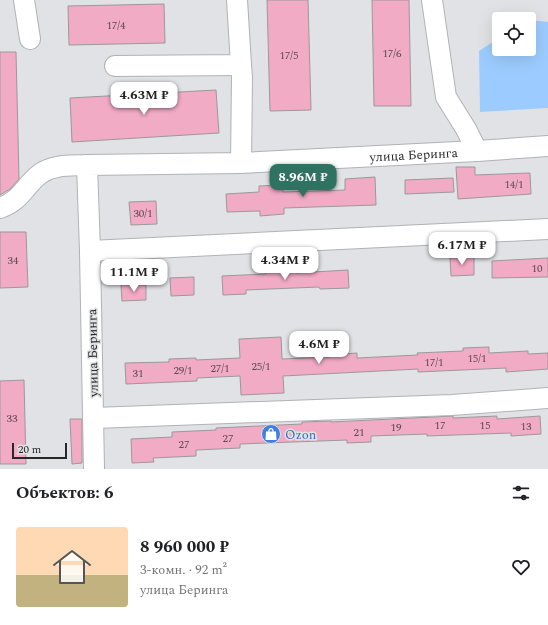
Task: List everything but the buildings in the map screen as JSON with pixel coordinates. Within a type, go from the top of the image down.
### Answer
[{"type":"street","points":[[24,0],[30,39]]},
{"type":"street","points":[[237,0],[242,77],[241,164]]},
{"type":"street","points":[[432,0],[446,97],[466,128],[477,152]]},
{"type":"street","points":[[115,66],[241,65]]},
{"type":"street","name":"улица Беринга","points":[[0,208],[10,204],[20,197],[41,173],[61,166],[241,164],[477,152],[548,146]]},
{"type":"street","name":"улица Беринга","points":[[87,165],[94,469]]},
{"type":"street","points":[[90,251],[548,229]]},
{"type":"street","points":[[94,418],[452,405],[548,398]]},
{"type":"water","points":[[536,21],[548,22],[548,108],[480,112],[479,51],[492,43],[492,56],[536,56]]},
{"type":"place","name":"Ozon","points":[[271,434]]}]
